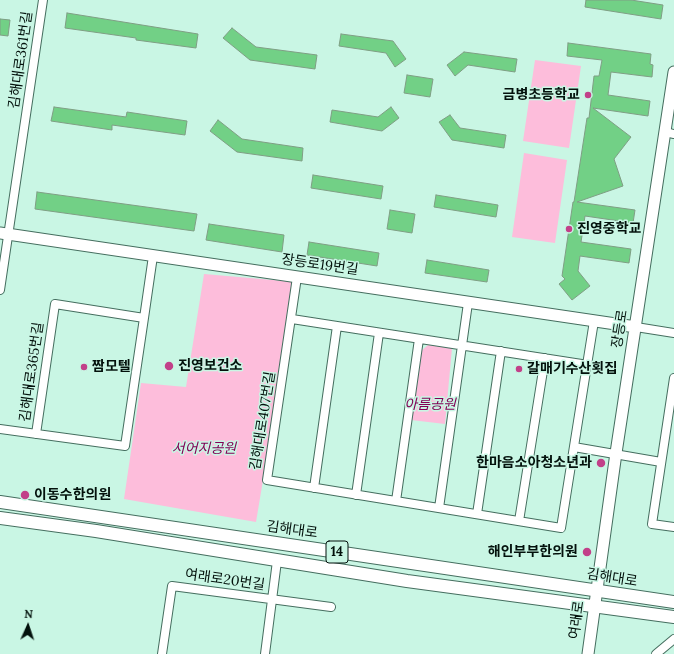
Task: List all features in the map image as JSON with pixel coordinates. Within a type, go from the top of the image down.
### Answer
[{"type":"main road","name":"김해대로","points":[[1,501],[674,602]]},
{"type":"main road","name":"14","points":[[0,518],[96,531],[407,582],[674,617]]},
{"type":"main road","points":[[0,526],[13,520]]},
{"type":"street","name":"김해대로361번길","points":[[0,290],[4,233],[43,0]]},
{"type":"street","name":"장등로","points":[[597,591],[616,454],[669,133],[674,72]]},
{"type":"street","name":"장등로19번길","points":[[4,233],[636,328]]},
{"type":"street","name":"김해대로365번길","points":[[144,318],[55,304],[36,434],[125,446],[144,318],[153,256]]},
{"type":"street","name":"김해대로407번길","points":[[297,277],[267,480],[561,528],[594,321]]},
{"type":"street","points":[[439,508],[468,302]]},
{"type":"street","points":[[292,319],[588,365]]},
{"type":"street","points":[[314,488],[337,326]]},
{"type":"street","points":[[636,328],[674,333]]},
{"type":"street","points":[[356,494],[379,333]]},
{"type":"street","points":[[396,501],[419,339]]},
{"type":"street","points":[[477,514],[501,351]]},
{"type":"street","points":[[519,521],[545,358]]},
{"type":"street","points":[[674,378],[652,524],[674,527]]},
{"type":"street","points":[[0,429],[36,434]]},
{"type":"street","points":[[574,447],[661,462]]},
{"type":"street","points":[[265,654],[277,561]]},
{"type":"street","name":"여래로20번길","points":[[162,654],[172,586],[272,599]]},
{"type":"street","name":"여래로","points":[[588,654],[597,591]]},
{"type":"street","points":[[272,599],[331,607]]},
{"type":"street","points":[[656,654],[674,639]]},
{"type":"green space","points":[[535,60],[581,66],[569,148],[523,141]]},
{"type":"green space","points":[[524,153],[567,160],[555,243],[512,237]]},
{"type":"green space","name":"서어지공원","points":[[204,274],[296,282],[256,522],[124,499],[141,383],[186,387]]},
{"type":"green space","name":"아름공원","points":[[428,345],[452,348],[445,424],[411,420],[420,352]]},
{"type":"building","points":[[586,0],[631,0],[663,5],[661,19],[585,7]]},
{"type":"building","points":[[67,13],[198,34],[196,48],[65,28]]},
{"type":"building","points":[[0,19],[10,20],[8,36],[0,35]]},
{"type":"building","points":[[232,28],[256,47],[317,55],[315,69],[250,60],[223,38]]},
{"type":"building","points":[[341,34],[393,41],[406,59],[395,67],[386,53],[339,46]]},
{"type":"building","points":[[568,43],[651,54],[650,64],[653,65],[652,77],[611,72],[608,95],[650,101],[648,116],[593,108],[631,137],[614,159],[623,186],[577,202],[635,210],[633,223],[585,216],[581,242],[631,249],[629,263],[580,256],[578,271],[590,286],[572,300],[559,284],[565,279],[562,276],[587,118],[589,118],[594,76],[599,76],[602,60],[567,56]]},
{"type":"building","points":[[464,52],[517,59],[515,72],[468,65],[455,76],[447,65]]},
{"type":"building","points":[[407,75],[433,79],[430,97],[404,93]]},
{"type":"building","points":[[54,107],[126,117],[127,112],[187,121],[185,135],[112,125],[112,130],[51,121]]},
{"type":"building","points":[[391,107],[399,118],[382,131],[330,122],[332,110],[378,117]]},
{"type":"building","points":[[450,115],[460,128],[506,135],[504,148],[452,140],[439,122]]},
{"type":"building","points":[[218,120],[242,139],[303,148],[302,161],[237,152],[210,131]]},
{"type":"building","points":[[313,175],[383,186],[381,199],[311,188]]},
{"type":"building","points":[[37,192],[197,214],[194,231],[35,209]]},
{"type":"building","points":[[436,195],[498,205],[496,217],[434,207]]},
{"type":"building","points":[[390,210],[415,214],[412,233],[387,229]]},
{"type":"building","points":[[209,224],[284,235],[282,252],[206,240]]},
{"type":"building","points":[[309,242],[379,253],[377,266],[307,255]]},
{"type":"building","points":[[427,260],[489,270],[487,282],[425,273]]},
{"type":"place","name":"금병초등학교","points":[[588,95]]},
{"type":"place","name":"진영중학교","points":[[569,229]]},
{"type":"place","name":"진영보건소","points":[[169,366]]},
{"type":"place","name":"짬모텔","points":[[84,367]]},
{"type":"place","name":"갈매기수산횟집","points":[[519,369]]},
{"type":"place","name":"한마음소아청소년과","points":[[601,463]]},
{"type":"place","name":"이동수한의원","points":[[25,495]]},
{"type":"place","name":"해인부부한의원","points":[[587,552]]}]
